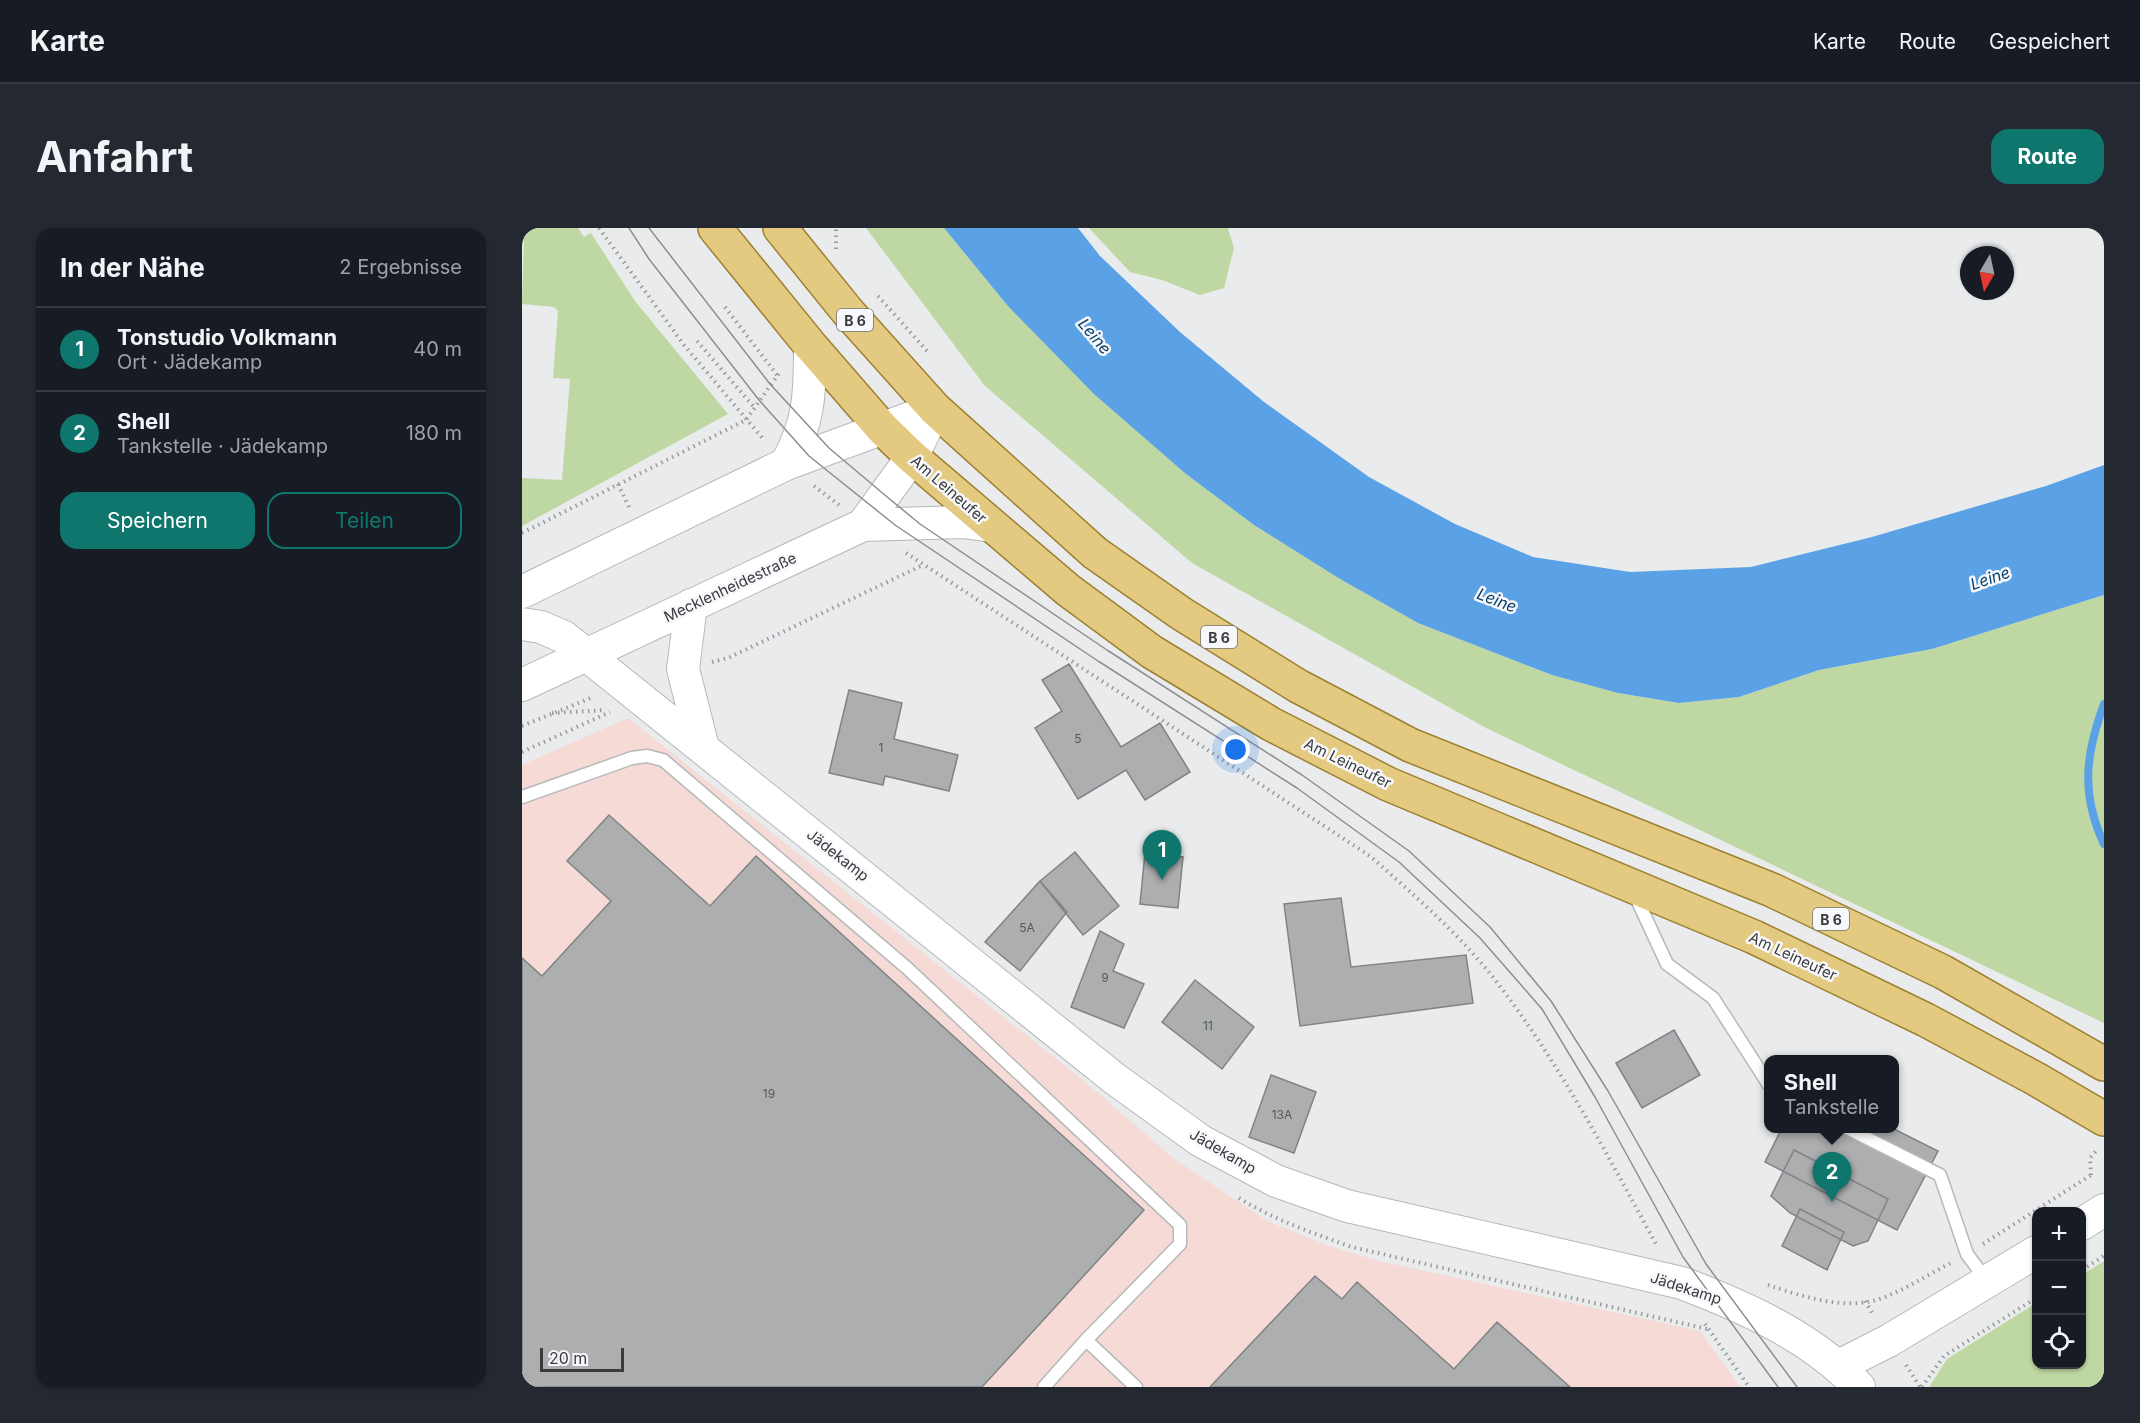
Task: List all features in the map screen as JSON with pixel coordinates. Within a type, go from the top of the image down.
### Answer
[{"type":"main road","name":"Am Leineufer","points":[[715,228],[882,429],[1068,590],[1152,652],[1271,724],[1389,784],[1754,937],[1926,1020],[2104,1119]]},
{"type":"main road","name":"B 6","points":[[780,228],[848,312],[935,409],[1095,553],[1182,614],[1298,686],[1410,746],[1772,891],[1943,972],[2104,1064]]},
{"type":"street","points":[[522,592],[776,452],[797,445],[810,398],[810,345]]},
{"type":"street","points":[[776,452],[882,429],[935,409]]},
{"type":"street","name":"Mecklenheidestraße","points":[[522,685],[863,525],[912,457],[935,409]]},
{"type":"street","points":[[863,525],[963,522],[992,526]]},
{"type":"street","points":[[691,605],[683,669],[703,748]]},
{"type":"street","name":"Jädekamp","points":[[522,624],[541,627],[564,637],[584,655],[618,697],[703,748],[1115,1079],[1201,1141],[1276,1181],[1347,1206],[1682,1283],[1733,1304],[1782,1329],[1849,1376],[1890,1340],[2032,1255]]},
{"type":"street","points":[[2086,1221],[2104,1210]]},
{"type":"lane","points":[[522,797],[632,758],[647,756],[663,760],[907,968],[1180,1225],[1180,1244],[1086,1340],[1044,1387]]},
{"type":"lane","points":[[1630,884],[1667,964],[1713,998],[1764,1077]]},
{"type":"lane","points":[[1857,1133],[1940,1175],[1967,1254],[1988,1283]]},
{"type":"lane","points":[[1086,1340],[1136,1387]]},
{"type":"path","points":[[599,228],[684,345],[746,420],[776,452],[863,525],[1370,856],[1430,909],[1498,983],[1565,1079],[1659,1250]]},
{"type":"path","points":[[836,228],[836,249]]},
{"type":"path","points":[[873,290],[929,353]]},
{"type":"path","points":[[725,307],[777,375]]},
{"type":"path","points":[[697,340],[754,407]]},
{"type":"path","points":[[522,533],[746,420]]},
{"type":"path","points":[[618,484],[629,507]]},
{"type":"path","points":[[709,663],[728,658],[924,565]]},
{"type":"path","points":[[552,713],[618,697]]},
{"type":"path","points":[[522,726],[552,713],[618,697]]},
{"type":"path","points":[[522,753],[618,697]]},
{"type":"path","points":[[1758,1281],[1809,1299],[1847,1303],[1884,1298],[1967,1254],[2091,1175],[2090,1158],[2104,1142]]},
{"type":"path","points":[[1231,1192],[1257,1209],[1352,1247],[1707,1329],[1749,1387]]},
{"type":"path","points":[[2086,1267],[2104,1256]]},
{"type":"path","points":[[1922,1387],[1944,1356],[2032,1301]]},
{"type":"shaded area","points":[[628,718],[1084,1081],[1173,1158],[1267,1221],[1332,1247],[1379,1261],[1700,1331],[1740,1387],[522,1387],[522,765]]},
{"type":"green space","points":[[522,228],[578,228],[584,237],[591,233],[635,301],[728,414],[522,526],[522,478],[562,480],[570,379],[553,378],[558,311],[554,307],[522,304],[524,236]]},
{"type":"green space","points":[[866,228],[944,228],[1007,305],[1186,474],[1254,525],[1340,579],[1418,623],[1552,675],[1618,693],[1679,703],[1739,697],[1819,670],[1932,649],[2104,595],[2104,1023],[1486,728],[1192,563],[985,386]]},
{"type":"green space","points":[[1089,228],[1228,228],[1234,248],[1224,288],[1200,295],[1162,280],[1130,272]]},
{"type":"green space","points":[[2104,1261],[2104,1387],[1929,1387],[1947,1359],[2032,1306],[2032,1369],[2086,1369],[2086,1272]]},
{"type":"water","name":"Leine","points":[[944,228],[1078,228],[1100,256],[1180,332],[1264,402],[1369,477],[1455,524],[1533,557],[1630,572],[1751,567],[1872,537],[2046,486],[2104,465],[2104,595],[1932,649],[1819,670],[1739,697],[1679,703],[1618,693],[1552,675],[1418,623],[1340,579],[1254,525],[1186,474],[1094,394],[1007,305]]},
{"type":"building","points":[[1069,664],[1121,747],[1160,723],[1190,772],[1145,800],[1126,770],[1078,799],[1035,728],[1062,711],[1042,680]]},
{"type":"building","points":[[849,690],[902,703],[894,739],[958,755],[949,791],[885,776],[883,785],[829,773]]},
{"type":"building","points":[[609,815],[710,906],[756,856],[1144,1210],[982,1387],[522,1387],[522,958],[542,976],[611,901],[567,861]]},
{"type":"building","points":[[1075,852],[1119,906],[1083,935],[1040,881]]},
{"type":"building","points":[[1145,853],[1183,857],[1178,908],[1140,904]]},
{"type":"building","points":[[1040,881],[1067,912],[1020,971],[985,942]]},
{"type":"building","points":[[1341,898],[1351,967],[1466,955],[1473,1003],[1300,1026],[1284,904]]},
{"type":"building","points":[[1100,931],[1124,944],[1113,971],[1144,984],[1124,1028],[1071,1007]]},
{"type":"building","points":[[1195,980],[1254,1027],[1222,1069],[1162,1022]]},
{"type":"building","points":[[1674,1030],[1700,1075],[1642,1108],[1616,1063]]},
{"type":"building","points":[[1271,1075],[1316,1092],[1294,1153],[1249,1137]]},
{"type":"building","points":[[1899,1132],[1938,1151],[1897,1230],[1765,1162],[1780,1133]]},
{"type":"building","points":[[1794,1150],[1888,1199],[1868,1241],[1853,1246],[1790,1213],[1771,1196]]},
{"type":"building","points":[[1800,1209],[1844,1232],[1827,1270],[1782,1246]]},
{"type":"building","points":[[1315,1276],[1342,1299],[1357,1282],[1454,1369],[1497,1322],[1570,1387],[1210,1387]]},
{"type":"waterway","points":[[2104,704],[2093,740],[2088,775],[2092,809],[2104,844]]},
{"type":"tram line","points":[[629,228],[649,259],[759,400],[809,456],[895,525],[1098,661],[1297,788],[1399,862],[1480,938],[1542,1009],[1595,1097],[1683,1257],[1778,1387]]},
{"type":"tram line","points":[[649,228],[770,384],[829,448],[886,496],[920,524],[1107,650],[1302,775],[1409,851],[1490,927],[1551,1001],[1608,1091],[1706,1264],[1797,1387]]},
{"type":"place","name":"Tonstudio Volkmann","points":[[1162,880]]},
{"type":"place","name":"Shell","points":[[1832,1202]]}]
